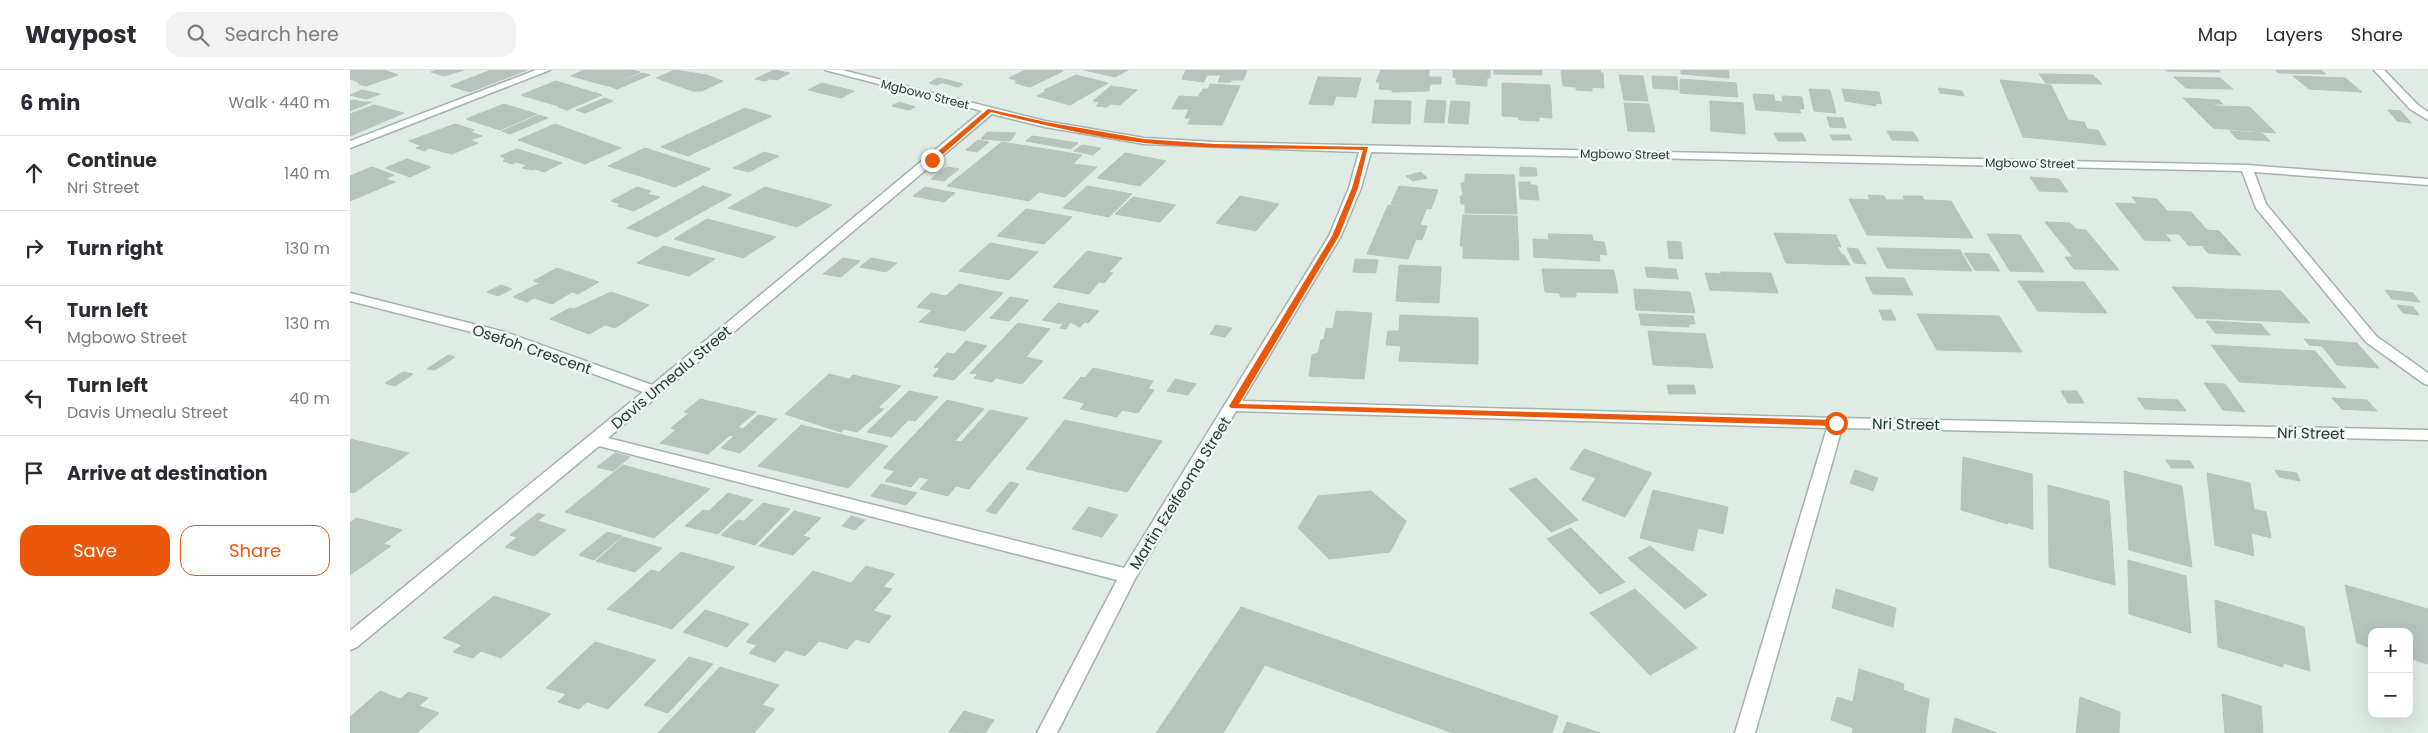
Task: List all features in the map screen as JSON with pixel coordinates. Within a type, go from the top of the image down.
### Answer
[{"type":"street","points":[[350,145],[544,70]]},
{"type":"street","name":"Mgbowo Street","points":[[830,70],[1046,124],[1144,141],[1215,145],[2247,168],[2428,182]]},
{"type":"street","points":[[2379,70],[2414,107],[2428,117]]},
{"type":"street","name":"Davis Umealu Street","points":[[350,642],[656,391],[990,110]]},
{"type":"street","name":"Martin Ezeifeoma Street","points":[[1047,733],[1128,576],[1234,406],[1335,236],[1355,188],[1366,148]]},
{"type":"street","points":[[2247,168],[2260,205],[2371,339],[2428,380]]},
{"type":"street","name":"Osefoh Crescent","points":[[350,298],[500,335],[614,378],[656,391]]},
{"type":"street","name":"Nri Street","points":[[1234,406],[1836,423],[2428,435]]},
{"type":"street","points":[[1745,733],[1836,423]]},
{"type":"street","points":[[596,440],[1128,576]]},
{"type":"building","points":[[350,70],[384,70],[390,72],[360,83],[350,79]]},
{"type":"building","points":[[437,70],[464,70],[444,76],[431,72]]},
{"type":"building","points":[[491,70],[527,70],[470,92],[450,86]]},
{"type":"building","points":[[584,70],[631,70],[640,72],[608,86],[571,76]]},
{"type":"building","points":[[675,70],[707,75],[723,81],[702,91],[693,91],[656,78]]},
{"type":"building","points":[[774,70],[784,72],[765,81],[755,79]]},
{"type":"building","points":[[1025,70],[1063,71],[1030,87],[1015,83],[1018,81],[1009,78]]},
{"type":"building","points":[[1084,70],[1128,70],[1115,77]]},
{"type":"building","points":[[1186,70],[1247,70],[1243,80],[1218,82],[1221,75],[1207,75],[1204,82],[1182,79]]},
{"type":"building","points":[[1381,70],[1429,70],[1429,77],[1441,77],[1441,84],[1430,84],[1429,91],[1392,92],[1392,90],[1379,89],[1380,82],[1376,82]]},
{"type":"building","points":[[1453,70],[1490,70],[1490,78],[1487,78],[1487,86],[1456,84]]},
{"type":"building","points":[[1494,70],[1542,70],[1542,75],[1494,74]]},
{"type":"building","points":[[1561,70],[1600,70],[1603,73],[1604,88],[1592,87],[1592,91],[1576,90],[1576,87],[1563,86]]},
{"type":"building","points":[[1681,70],[1728,70],[1729,78],[1681,74]]},
{"type":"building","points":[[2218,70],[2221,72],[2166,71]]},
{"type":"building","points":[[2275,70],[2320,70],[2326,74],[2279,73]]},
{"type":"building","points":[[390,72],[398,75],[366,86],[359,84]]},
{"type":"building","points":[[784,72],[790,73],[777,80],[770,79]]},
{"type":"building","points":[[642,73],[650,75],[617,89],[609,86]]},
{"type":"building","points":[[2039,74],[2093,75],[2102,84],[2046,83]]},
{"type":"building","points":[[1076,75],[1108,83],[1070,105],[1037,96],[1047,91],[1044,90]]},
{"type":"building","points":[[1619,75],[1643,76],[1648,101],[1624,100]]},
{"type":"building","points":[[1652,76],[1677,77],[1678,90],[1653,88]]},
{"type":"building","points":[[2293,76],[2345,78],[2362,92],[2309,89]]},
{"type":"building","points":[[1318,77],[1361,78],[1356,97],[1336,96],[1333,105],[1309,104]]},
{"type":"building","points":[[2174,77],[2220,78],[2233,89],[2186,88]]},
{"type":"building","points":[[938,78],[947,80],[937,85],[929,83]]},
{"type":"building","points":[[1680,79],[1736,83],[1738,97],[1680,93]]},
{"type":"building","points":[[948,80],[963,84],[958,87],[943,83]]},
{"type":"building","points":[[2000,80],[2051,85],[2068,120],[2084,122],[2087,129],[2098,130],[2106,145],[2023,137]]},
{"type":"building","points":[[556,81],[592,92],[558,106],[521,95]]},
{"type":"building","points":[[822,83],[854,91],[841,98],[808,90]]},
{"type":"building","points":[[1502,83],[1550,85],[1552,118],[1539,117],[1539,121],[1519,120],[1519,117],[1502,116]]},
{"type":"building","points":[[1210,84],[1240,86],[1222,125],[1188,124],[1191,118],[1185,118],[1189,109],[1172,109],[1179,96],[1198,97],[1203,89],[1208,89]]},
{"type":"building","points":[[1111,86],[1137,90],[1120,105],[1096,106],[1100,102],[1093,101]]},
{"type":"building","points":[[1938,88],[1962,91],[1964,96],[1940,93]]},
{"type":"building","points":[[1809,89],[1830,90],[1836,113],[1814,111]]},
{"type":"building","points":[[1842,89],[1879,92],[1882,104],[1875,103],[1876,106],[1845,101]]},
{"type":"building","points":[[362,90],[380,94],[367,99],[350,95]]},
{"type":"building","points":[[594,92],[602,95],[567,110],[558,107]]},
{"type":"building","points":[[1753,94],[1774,95],[1775,101],[1783,102],[1782,96],[1802,97],[1804,109],[1799,109],[1801,113],[1756,110]]},
{"type":"building","points":[[605,98],[613,101],[585,113],[576,110]]},
{"type":"building","points":[[2183,98],[2219,100],[2223,104],[2213,104],[2216,106],[2250,107],[2276,133],[2213,128]]},
{"type":"building","points":[[1375,100],[1411,101],[1410,124],[1372,123]]},
{"type":"building","points":[[1427,100],[1446,101],[1444,123],[1424,122]]},
{"type":"building","points":[[350,101],[372,102],[350,111]]},
{"type":"building","points":[[1451,101],[1470,102],[1468,124],[1448,123]]},
{"type":"building","points":[[1710,101],[1743,103],[1745,134],[1711,131]]},
{"type":"building","points":[[899,102],[915,107],[909,110],[892,106]]},
{"type":"building","points":[[1624,103],[1649,104],[1655,132],[1628,131]]},
{"type":"building","points":[[504,104],[537,114],[500,130],[466,119]]},
{"type":"building","points":[[374,105],[404,113],[350,136],[350,114]]},
{"type":"building","points":[[745,108],[772,116],[688,156],[661,147]]},
{"type":"building","points":[[2388,110],[2401,111],[2411,123],[2397,121]]},
{"type":"building","points":[[539,115],[548,118],[510,134],[502,131]]},
{"type":"building","points":[[1827,117],[1843,118],[1846,128],[1830,127]]},
{"type":"building","points":[[455,124],[474,130],[470,132],[482,136],[470,140],[478,143],[452,154],[429,148],[424,151],[416,148],[422,146],[409,141]]},
{"type":"building","points":[[555,124],[621,148],[585,164],[518,140]]},
{"type":"building","points":[[1887,131],[1913,132],[1919,141],[1892,140]]},
{"type":"building","points":[[2230,131],[2262,133],[2270,141],[2237,139]]},
{"type":"building","points":[[987,132],[1016,133],[1010,141],[981,139]]},
{"type":"building","points":[[1774,133],[1802,133],[1806,141],[1778,141]]},
{"type":"building","points":[[1830,135],[1849,135],[1852,140],[1833,140]]},
{"type":"building","points":[[1032,136],[1078,143],[1071,149],[1026,141]]},
{"type":"building","points":[[978,140],[989,142],[977,152],[966,150]]},
{"type":"building","points":[[1002,142],[1082,155],[1073,164],[1097,167],[1065,197],[1039,192],[1029,201],[947,186]]},
{"type":"building","points":[[1082,145],[1101,148],[1093,155],[1074,151]]},
{"type":"building","points":[[645,148],[711,169],[675,187],[608,166]]},
{"type":"building","points":[[517,149],[562,163],[544,172],[522,168],[527,165],[516,162],[512,164],[503,161],[506,159],[500,156]]},
{"type":"building","points":[[764,152],[779,156],[749,172],[733,168]]},
{"type":"building","points":[[1125,153],[1166,161],[1140,186],[1097,178]]},
{"type":"building","points":[[407,159],[431,167],[410,177],[385,168]]},
{"type":"building","points":[[372,167],[394,175],[385,179],[395,182],[350,201],[350,176]]},
{"type":"building","points":[[947,167],[959,169],[944,181],[931,179]]},
{"type":"building","points":[[1520,167],[1536,168],[1537,176],[1520,176]]},
{"type":"building","points":[[1421,172],[1427,178],[1413,181],[1406,176]]},
{"type":"building","points":[[1465,174],[1514,175],[1517,214],[1465,213],[1465,204],[1461,204],[1460,196],[1463,196],[1461,183],[1465,183]]},
{"type":"building","points":[[2030,177],[2059,179],[2068,192],[2039,191]]},
{"type":"building","points":[[1519,182],[1530,182],[1530,185],[1537,185],[1539,200],[1520,199]]},
{"type":"building","points":[[703,186],[732,195],[657,237],[627,228]]},
{"type":"building","points":[[1087,186],[1132,194],[1109,217],[1063,208]]},
{"type":"building","points":[[1399,186],[1438,190],[1431,209],[1391,204]]},
{"type":"building","points":[[637,187],[651,191],[647,194],[660,197],[634,211],[617,206],[621,204],[611,201]]},
{"type":"building","points":[[765,187],[832,205],[797,227],[728,208]]},
{"type":"building","points":[[925,187],[955,193],[944,202],[913,196]]},
{"type":"building","points":[[1868,195],[1884,196],[1886,200],[1905,200],[1903,196],[1922,196],[1924,200],[1951,201],[1973,238],[1867,235],[1849,199],[1870,200]]},
{"type":"building","points":[[1240,196],[1279,204],[1256,231],[1216,223]]},
{"type":"building","points":[[1133,197],[1176,205],[1160,222],[1115,214]]},
{"type":"building","points":[[2132,197],[2157,199],[2167,211],[2191,212],[2207,230],[2219,231],[2241,255],[2208,253],[2203,247],[2209,247],[2188,245],[2179,234],[2165,234],[2171,241],[2144,240],[2115,203],[2138,204]]},
{"type":"building","points":[[1388,205],[1426,209],[1420,225],[1427,226],[1422,240],[1416,239],[1408,259],[1367,254]]},
{"type":"building","points":[[1026,209],[1072,217],[1044,244],[997,236]]},
{"type":"building","points":[[1463,215],[1517,216],[1519,260],[1463,258],[1463,246],[1460,246]]},
{"type":"building","points":[[707,219],[776,237],[743,258],[674,239]]},
{"type":"building","points":[[2045,222],[2070,223],[2076,229],[2086,230],[2119,270],[2074,269],[2065,257],[2073,257]]},
{"type":"building","points":[[1774,233],[1836,235],[1841,247],[1837,246],[1850,265],[1786,263]]},
{"type":"building","points":[[1548,234],[1592,235],[1593,241],[1604,242],[1607,255],[1599,254],[1600,261],[1534,257],[1533,239],[1549,240]]},
{"type":"building","points":[[1987,234],[2020,235],[2044,272],[2010,271]]},
{"type":"building","points":[[1667,241],[1681,242],[1683,259],[1669,258]]},
{"type":"building","points":[[990,243],[1038,252],[1009,280],[959,271]]},
{"type":"building","points":[[664,246],[715,259],[689,276],[637,263]]},
{"type":"building","points":[[1847,248],[1858,249],[1866,264],[1854,263]]},
{"type":"building","points":[[1877,248],[1960,250],[1972,271],[1887,268]]},
{"type":"building","points":[[1087,251],[1122,258],[1109,272],[1113,273],[1104,283],[1099,282],[1089,294],[1053,287]]},
{"type":"building","points":[[1964,253],[1989,254],[2000,271],[1975,270]]},
{"type":"building","points":[[843,258],[860,261],[841,277],[823,274]]},
{"type":"building","points":[[871,258],[897,263],[886,272],[860,267]]},
{"type":"building","points":[[1355,259],[1378,260],[1376,273],[1353,272]]},
{"type":"building","points":[[1399,265],[1441,267],[1439,303],[1396,301]]},
{"type":"building","points":[[1645,267],[1676,269],[1678,279],[1647,277]]},
{"type":"building","points":[[557,268],[599,282],[578,294],[572,292],[552,304],[534,298],[527,302],[513,297],[540,283],[533,281]]},
{"type":"building","points":[[1542,269],[1614,270],[1618,293],[1576,292],[1576,297],[1560,297],[1560,293],[1545,292]]},
{"type":"building","points":[[1721,272],[1771,273],[1778,293],[1710,290],[1705,273],[1721,274]]},
{"type":"building","points":[[1865,277],[1904,278],[1913,295],[1873,294]]},
{"type":"building","points":[[2018,281],[2084,282],[2107,313],[2038,311]]},
{"type":"building","points":[[959,284],[1003,293],[965,331],[919,322],[932,310],[917,307],[931,293],[946,296]]},
{"type":"building","points":[[501,285],[512,289],[498,296],[487,292]]},
{"type":"building","points":[[2172,287],[2281,291],[2310,323],[2196,318]]},
{"type":"building","points":[[1634,289],[1690,292],[1695,313],[1636,310]]},
{"type":"building","points":[[2385,290],[2413,293],[2420,302],[2392,299]]},
{"type":"building","points":[[611,292],[649,305],[615,328],[605,325],[589,334],[550,319],[570,308],[574,309]]},
{"type":"building","points":[[1010,297],[1029,300],[1009,321],[990,318]]},
{"type":"building","points":[[1058,303],[1099,311],[1088,323],[1085,322],[1080,327],[1070,322],[1066,329],[1060,328],[1063,324],[1042,320]]},
{"type":"building","points":[[2397,305],[2413,307],[2419,315],[2403,313]]},
{"type":"building","points":[[1879,310],[1891,310],[1896,320],[1883,320]]},
{"type":"building","points":[[1336,311],[1372,313],[1364,379],[1309,376],[1312,355],[1318,353],[1326,328],[1333,329]]},
{"type":"building","points":[[1639,314],[1693,316],[1695,324],[1689,324],[1689,327],[1641,325]]},
{"type":"building","points":[[1917,314],[1999,316],[2022,352],[1937,350]]},
{"type":"building","points":[[1400,315],[1478,318],[1478,364],[1399,361],[1401,346],[1386,345],[1388,331],[1399,331]]},
{"type":"building","points":[[2206,321],[2261,324],[2270,335],[2215,333]]},
{"type":"building","points":[[1018,323],[1050,329],[1026,357],[1043,361],[1022,384],[996,378],[992,382],[974,378],[978,374],[970,373]]},
{"type":"building","points":[[1216,325],[1232,328],[1225,337],[1210,334]]},
{"type":"building","points":[[1648,331],[1705,334],[1713,368],[1653,365]]},
{"type":"building","points":[[2304,339],[2357,343],[2379,368],[2337,365],[2322,346],[2309,345]]},
{"type":"building","points":[[966,341],[987,346],[954,380],[933,376],[940,368],[934,367],[947,353],[954,354]]},
{"type":"building","points":[[2211,345],[2315,351],[2346,388],[2239,382]]},
{"type":"building","points":[[448,355],[455,357],[435,370],[427,369]]},
{"type":"building","points":[[1093,368],[1153,381],[1148,389],[1154,390],[1138,413],[1122,410],[1117,417],[1080,409],[1085,403],[1063,398],[1081,377],[1085,378]]},
{"type":"building","points":[[403,372],[413,374],[395,386],[385,383]]},
{"type":"building","points":[[829,374],[849,379],[853,375],[901,386],[878,408],[884,409],[857,432],[844,429],[841,432],[785,414]]},
{"type":"building","points":[[1175,379],[1196,384],[1188,395],[1167,391]]},
{"type":"building","points":[[2204,383],[2225,384],[2245,412],[2223,410]]},
{"type":"building","points":[[1667,385],[1694,385],[1696,394],[1669,394]]},
{"type":"building","points":[[909,391],[938,397],[915,421],[908,420],[892,437],[867,432]]},
{"type":"building","points":[[2061,391],[2077,391],[2084,403],[2068,403]]},
{"type":"building","points":[[2137,398],[2178,400],[2186,411],[2145,409]]},
{"type":"building","points":[[2332,398],[2367,400],[2377,411],[2342,409]]},
{"type":"building","points":[[700,399],[756,412],[738,427],[743,429],[758,415],[777,419],[740,453],[721,448],[734,436],[730,435],[708,454],[660,443],[676,430],[671,428],[689,413],[684,412]]},
{"type":"building","points":[[947,400],[984,409],[955,441],[961,442],[990,410],[1028,418],[969,489],[956,486],[948,496],[920,489],[929,479],[920,477],[911,487],[885,481],[895,471],[883,468]]},
{"type":"building","points":[[1065,420],[1162,441],[1127,492],[1026,469]]},
{"type":"building","points":[[801,425],[888,446],[848,488],[758,466]]},
{"type":"building","points":[[350,439],[409,453],[354,493],[350,492]]},
{"type":"building","points":[[1584,449],[1652,473],[1625,517],[1582,500],[1596,478],[1570,469]]},
{"type":"building","points":[[615,453],[630,457],[613,471],[597,467]]},
{"type":"building","points":[[1963,457],[2032,474],[2033,529],[2007,522],[2008,524],[1961,510]]},
{"type":"building","points":[[2166,460],[2190,461],[2194,468],[2171,468]]},
{"type":"building","points":[[623,465],[710,489],[654,538],[565,512]]},
{"type":"building","points":[[1855,470],[1878,478],[1873,491],[1850,483]]},
{"type":"building","points":[[2275,470],[2297,473],[2300,481],[2279,477]]},
{"type":"building","points":[[2124,471],[2182,486],[2192,567],[2129,550]]},
{"type":"building","points":[[2207,473],[2250,483],[2254,509],[2266,512],[2271,538],[2251,533],[2254,556],[2215,545]]},
{"type":"building","points":[[1536,478],[1578,520],[1551,532],[1509,489]]},
{"type":"building","points":[[1010,482],[1019,484],[996,514],[986,511]]},
{"type":"building","points":[[881,484],[917,493],[906,505],[871,496]]},
{"type":"building","points":[[2048,485],[2109,501],[2115,585],[2049,567]]},
{"type":"building","points":[[1653,490],[1728,507],[1723,534],[1698,528],[1693,551],[1640,538]]},
{"type":"building","points":[[1371,491],[1406,521],[1390,552],[1329,559],[1298,528],[1318,496]]},
{"type":"building","points":[[728,493],[753,500],[718,534],[685,526],[703,510],[709,511]]},
{"type":"building","points":[[763,503],[790,509],[755,545],[721,535],[738,520],[744,521]]},
{"type":"building","points":[[1089,507],[1118,515],[1102,537],[1072,529]]},
{"type":"building","points":[[794,511],[821,518],[803,536],[810,538],[793,555],[759,546]]},
{"type":"building","points":[[538,513],[545,515],[517,537],[510,535]]},
{"type":"building","points":[[851,516],[865,520],[855,530],[842,526]]},
{"type":"building","points":[[356,518],[402,530],[383,544],[391,546],[350,575],[350,523]]},
{"type":"building","points":[[538,521],[566,530],[534,556],[505,547]]},
{"type":"building","points":[[1571,528],[1625,582],[1600,594],[1547,539]]},
{"type":"building","points":[[607,532],[622,536],[594,560],[579,555]]},
{"type":"building","points":[[623,537],[662,548],[635,572],[596,561]]},
{"type":"building","points":[[1650,546],[1707,595],[1685,609],[1628,558]]},
{"type":"building","points":[[681,552],[735,567],[672,629],[607,609],[651,570],[659,572]]},
{"type":"building","points":[[2128,560],[2186,576],[2191,633],[2129,614]]},
{"type":"building","points":[[866,566],[895,574],[883,587],[892,589],[873,611],[891,616],[869,643],[856,639],[847,649],[819,641],[805,656],[786,650],[775,662],[749,653],[757,645],[746,642],[813,571],[851,583]]},
{"type":"building","points":[[2345,585],[2428,609],[2428,664],[2413,659],[2413,628],[2368,628],[2368,647],[2357,643]]},
{"type":"building","points":[[1635,589],[1697,648],[1650,675],[1590,613]]},
{"type":"building","points":[[1836,589],[1896,608],[1893,627],[1832,608]]},
{"type":"building","points":[[494,596],[551,614],[501,658],[481,651],[473,658],[453,652],[462,645],[443,638]]},
{"type":"building","points":[[2215,600],[2304,627],[2310,671],[2283,663],[2283,667],[2218,647]]},
{"type":"building","points":[[1241,607],[1558,716],[1552,733],[1453,733],[1265,665],[1223,733],[1156,733]]},
{"type":"building","points":[[705,610],[749,624],[727,647],[683,632]]},
{"type":"building","points":[[595,642],[656,660],[608,709],[587,702],[579,709],[558,702],[566,694],[546,688]]},
{"type":"building","points":[[689,657],[713,664],[668,713],[644,705]]},
{"type":"building","points":[[720,667],[779,685],[762,705],[775,709],[754,733],[658,733]]},
{"type":"building","points":[[1859,669],[1904,684],[1903,690],[1929,699],[1925,733],[1852,733],[1853,728],[1831,720],[1837,697],[1853,702]]},
{"type":"building","points":[[380,691],[400,699],[409,692],[428,698],[419,706],[439,713],[417,733],[350,733],[350,717]]},
{"type":"building","points":[[2222,694],[2261,706],[2263,733],[2225,733]]},
{"type":"building","points":[[2080,697],[2120,712],[2119,733],[2076,733]]},
{"type":"building","points":[[964,711],[994,720],[985,733],[949,732]]},
{"type":"building","points":[[1955,718],[1997,733],[1952,733]]},
{"type":"building","points":[[1567,722],[1600,733],[1563,733]]},
{"type":"route","points":[[932,160],[990,110],[1046,124],[1144,141],[1215,145],[1366,148],[1355,188],[1335,236],[1234,406],[1836,423]]}]
